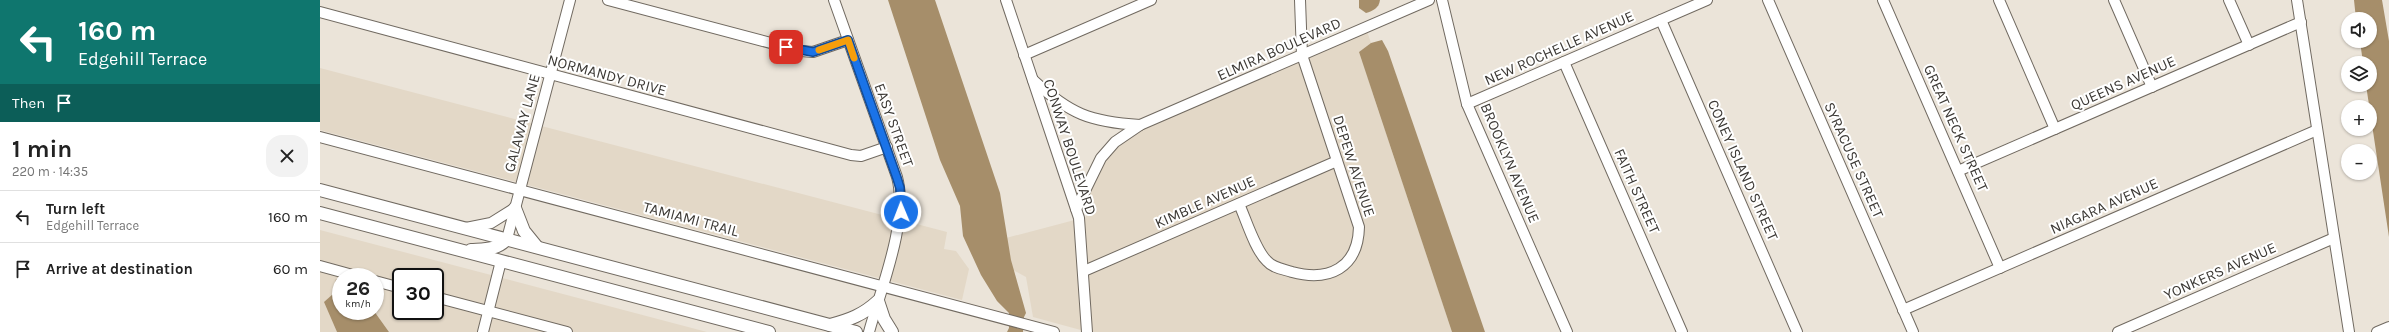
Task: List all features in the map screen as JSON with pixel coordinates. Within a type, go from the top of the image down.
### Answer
[{"type":"main road","points":[[320,190],[856,332]]},
{"type":"main road","points":[[515,208],[524,231],[537,247]]},
{"type":"main road","points":[[320,213],[768,332]]},
{"type":"main road","points":[[462,251],[493,248],[502,244],[507,239]]},
{"type":"main road","points":[[830,325],[854,318],[867,312],[878,301],[884,319],[892,332]]},
{"type":"street","name":"GALAWAY LANE","points":[[507,239],[570,0]]},
{"type":"street","points":[[608,0],[801,51],[813,52],[848,40]]},
{"type":"street","name":"EASY STREET","points":[[834,0],[897,178],[902,200],[899,222],[869,332]]},
{"type":"street","name":"CONWAY BOULEVARD","points":[[1006,0],[1079,218],[1084,271],[1087,332]]},
{"type":"street","points":[[1024,55],[1151,0]]},
{"type":"street","name":"DEPEW AVENUE","points":[[1239,204],[1266,261],[1274,267],[1304,275],[1328,274],[1339,269],[1348,261],[1355,251],[1358,239],[1358,227],[1302,55],[1300,0]]},
{"type":"street","name":"ELMIRA BOULEVARD","points":[[1076,209],[1101,158],[1115,142],[1140,125],[1429,0]]},
{"type":"street","name":"BROOKLYN AVENUE","points":[[1442,0],[1468,104],[1567,332]]},
{"type":"street","name":"NEW ROCHELLE AVENUE","points":[[1468,104],[1707,0]]},
{"type":"street","name":"SYRACUSE STREET","points":[[1768,0],[1913,332]]},
{"type":"street","name":"GREAT NECK STREET","points":[[1883,0],[2000,268]]},
{"type":"street","points":[[1999,0],[2055,129]]},
{"type":"street","points":[[2114,0],[2152,87]]},
{"type":"street","points":[[2229,0],[2249,44]]},
{"type":"street","points":[[2297,0],[2349,332]]},
{"type":"street","name":"NORMANDY DRIVE","points":[[320,12],[550,76],[851,155],[860,156],[886,147]]},
{"type":"street","name":"CONEY ISLAND STREET","points":[[1662,20],[1798,332]]},
{"type":"street","name":"QUEENS AVENUE","points":[[1958,171],[2301,22]]},
{"type":"street","name":"FAITH STREET","points":[[1564,62],[1682,332]]},
{"type":"street","name":"ELMIRA BOULEVARD","points":[[1032,80],[1056,100],[1085,116],[1105,122],[1140,125]]},
{"type":"street","name":"NIAGARA AVENUE","points":[[1903,310],[2317,130]]},
{"type":"street","name":"TAMIAMI TRAIL","points":[[320,137],[1054,332]]},
{"type":"street","name":"KIMBLE AVENUE","points":[[1084,271],[1337,161]]},
{"type":"street","points":[[466,228],[491,223],[515,208]]},
{"type":"street","name":"YONKERS AVENUE","points":[[2118,332],[2334,238]]},
{"type":"street","points":[[483,332],[501,261]]},
{"type":"street","points":[[320,266],[332,269]]},
{"type":"street","points":[[444,299],[567,332]]},
{"type":"street","points":[[2377,332],[2389,327]]},
{"type":"shaded area","points":[[888,0],[935,0],[1000,193],[1011,260],[1026,313],[1024,317],[1023,332],[1007,332],[1009,328],[1009,313],[997,301],[981,275],[963,236],[960,206],[940,160]]},
{"type":"shaded area","points":[[1359,0],[1380,0],[1375,9],[1366,13],[1359,8]]},
{"type":"shaded area","points":[[2354,0],[2382,0],[2389,41],[2389,237],[2377,158],[2377,144],[2375,144],[2374,136],[2377,136],[2377,100],[2368,100],[2367,92],[2377,92],[2377,56],[2362,56],[2361,48],[2377,48],[2377,12],[2355,12]]},
{"type":"shaded area","points":[[1367,31],[1371,43],[1359,52],[1452,332],[1088,332],[1033,317],[1026,277],[1013,270],[1006,238],[1086,217],[1087,202],[1094,180],[1110,155],[1131,136],[1156,123]]},
{"type":"shaded area","points":[[1382,40],[1388,51],[1485,332],[1452,332],[1359,52],[1371,43]]},
{"type":"shaded area","points":[[320,68],[947,232],[944,249],[956,251],[969,269],[962,300],[320,130]]},
{"type":"shaded area","points":[[320,230],[707,332],[389,332],[380,320],[384,320],[384,268],[332,268],[332,295],[325,302],[337,332],[320,332]]},
{"type":"shaded area","points":[[332,295],[332,320],[380,320],[389,332],[337,332],[324,302]]},
{"type":"slow traffic","points":[[819,50],[848,40],[854,58]]},
{"type":"route","points":[[786,47],[801,51],[813,52],[848,40],[897,178],[902,200],[901,212]]}]
